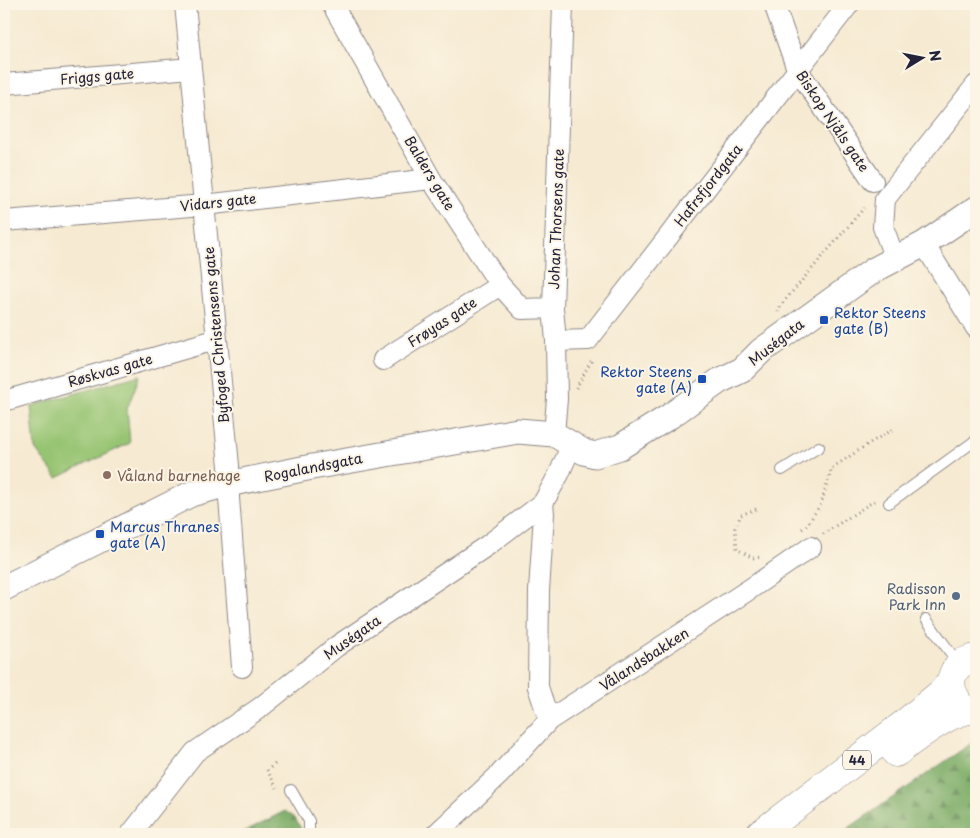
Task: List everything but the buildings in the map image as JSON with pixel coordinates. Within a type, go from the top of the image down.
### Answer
[{"type":"main road","name":"44","points":[[962,669],[953,694],[965,706],[975,708]]},
{"type":"main road","name":"44","points":[[760,834],[905,724],[941,693],[962,669]]},
{"type":"main road","name":"44","points":[[790,834],[916,738],[957,713],[975,708]]},
{"type":"street","name":"Byfoged Christensens gate","points":[[185,4],[229,466],[228,484],[242,667]]},
{"type":"street","name":"Balders gate","points":[[332,4],[431,179],[500,285],[522,309],[553,308]]},
{"type":"street","name":"Johan Thorsens gate","points":[[562,4],[553,308],[556,341],[557,399],[563,439]]},
{"type":"street","name":"Biskop Njåls gate","points":[[774,4],[797,70],[873,181]]},
{"type":"street","name":"Hafrsfjordgata","points":[[588,340],[849,4]]},
{"type":"street","name":"Friggs gate","points":[[4,84],[191,68]]},
{"type":"street","points":[[894,259],[883,226],[885,199],[976,85]]},
{"type":"street","name":"Vidars gate","points":[[4,221],[204,205],[431,179]]},
{"type":"street","name":"Muségata","points":[[131,834],[195,752],[261,707],[337,646],[488,545],[543,503],[559,474],[563,439],[584,452],[595,455],[620,447],[670,416],[719,382],[742,370],[761,351],[874,270],[924,244],[976,209]]},
{"type":"street","points":[[924,244],[976,328]]},
{"type":"street","name":"Frøyas gate","points":[[383,360],[500,285]]},
{"type":"street","points":[[556,341],[588,340]]},
{"type":"street","name":"Røskvas gate","points":[[4,401],[217,341]]},
{"type":"street","name":"Rogalandsgata","points":[[4,588],[191,494],[228,484],[312,467],[518,431],[563,439]]},
{"type":"street","points":[[543,503],[544,514],[539,590],[538,687],[549,720]]},
{"type":"street","name":"Vålandsbakken","points":[[436,834],[499,775],[549,720],[811,547]]},
{"type":"lane","points":[[889,503],[976,440]]},
{"type":"lane","points":[[782,470],[819,447]]},
{"type":"lane","points":[[926,619],[962,669]]},
{"type":"lane","points":[[290,790],[309,821],[309,834]]},
{"type":"path","points":[[777,314],[781,305],[864,208]]},
{"type":"path","points":[[574,391],[596,353],[588,340]]},
{"type":"path","points":[[800,530],[807,525],[820,504],[832,468],[896,428]]},
{"type":"path","points":[[811,547],[816,539],[868,504]]},
{"type":"path","points":[[756,509],[741,515],[735,528],[737,548],[752,558],[764,556]]},
{"type":"path","points":[[275,764],[267,770],[279,792]]},
{"type":"green space","points":[[140,375],[127,409],[130,443],[57,478],[35,449],[31,406]]},
{"type":"green space","points":[[976,740],[976,834],[840,834]]},
{"type":"green space","points":[[285,811],[295,818],[304,834],[239,834]]},
{"type":"place","name":"Rektor Steens gate (B)","points":[[824,320]]},
{"type":"place","name":"Rektor Steens gate (A)","points":[[702,379]]},
{"type":"place","name":"Våland barnehage","points":[[107,475]]},
{"type":"place","name":"Marcus Thranes gate (A)","points":[[100,534]]},
{"type":"place","name":"Radisson Park Inn","points":[[956,596]]}]
